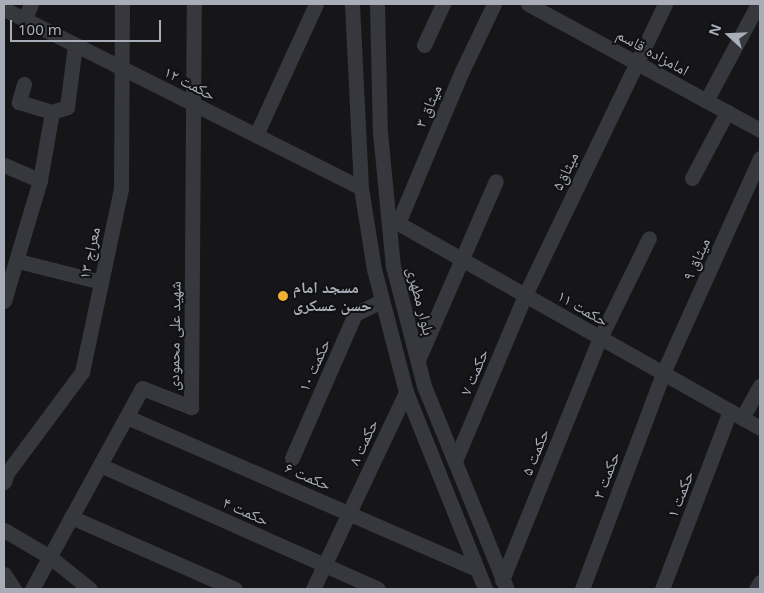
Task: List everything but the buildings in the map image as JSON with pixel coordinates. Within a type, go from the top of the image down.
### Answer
[{"type":"street","points":[[24,20],[31,4]]},
{"type":"street","name":"معراج ۱۳","points":[[4,482],[6,473],[82,372],[121,189],[122,4]]},
{"type":"street","points":[[194,4],[194,104]]},
{"type":"street","points":[[256,135],[316,4]]},
{"type":"street","points":[[352,4],[361,188],[366,230],[382,301],[406,392],[485,589]]},
{"type":"street","name":"بلوار مطهری","points":[[377,4],[380,132],[393,221],[393,266],[418,360],[455,461],[505,585]]},
{"type":"street","points":[[424,46],[443,4]]},
{"type":"street","name":"میثاق ۳","points":[[393,221],[494,4]]},
{"type":"street","name":"امامزاده قاسم","points":[[528,4],[760,130]]},
{"type":"street","name":"میثاق۵","points":[[525,295],[665,4]]},
{"type":"street","points":[[706,100],[758,4]]},
{"type":"street","name":"حکمت ۱۲","points":[[4,9],[361,188]]},
{"type":"street","points":[[24,84],[19,102],[52,112],[67,108],[75,45]]},
{"type":"street","name":"شهید علی محمودی","points":[[32,589],[142,388],[191,407],[194,104]]},
{"type":"street","points":[[4,300],[18,262],[40,180],[52,112]]},
{"type":"street","points":[[692,178],[727,112]]},
{"type":"street","name":"میثاق ۹","points":[[663,373],[760,158]]},
{"type":"street","points":[[5,168],[40,180]]},
{"type":"street","points":[[418,360],[496,181]]},
{"type":"street","name":"حکمت ۱۱","points":[[393,221],[760,428]]},
{"type":"street","name":"حکمت ۵","points":[[505,585],[600,338],[649,238]]},
{"type":"street","points":[[18,262],[101,282]]},
{"type":"street","name":"حکمت ۷","points":[[455,461],[525,295]]},
{"type":"street","name":"حکمت ۱۰","points":[[292,458],[355,314],[382,301]]},
{"type":"street","points":[[394,346],[413,341]]},
{"type":"street","name":"حکمت ۳","points":[[582,589],[663,373]]},
{"type":"street","name":"حکمت ۱","points":[[662,589],[736,415],[760,386]]},
{"type":"street","name":"حکمت ۸","points":[[313,589],[406,392]]},
{"type":"street","name":"حکمت ۶","points":[[127,417],[475,568]]},
{"type":"street","name":"حکمت ۴","points":[[100,465],[378,589]]},
{"type":"street","points":[[71,518],[234,589]]},
{"type":"street","points":[[4,530],[50,556],[90,589]]},
{"type":"street","points":[[4,574],[14,589]]},
{"type":"street","points":[[756,589],[760,582]]},
{"type":"place","name":"مسجد امام حسن عسکری","points":[[283,296]]}]
